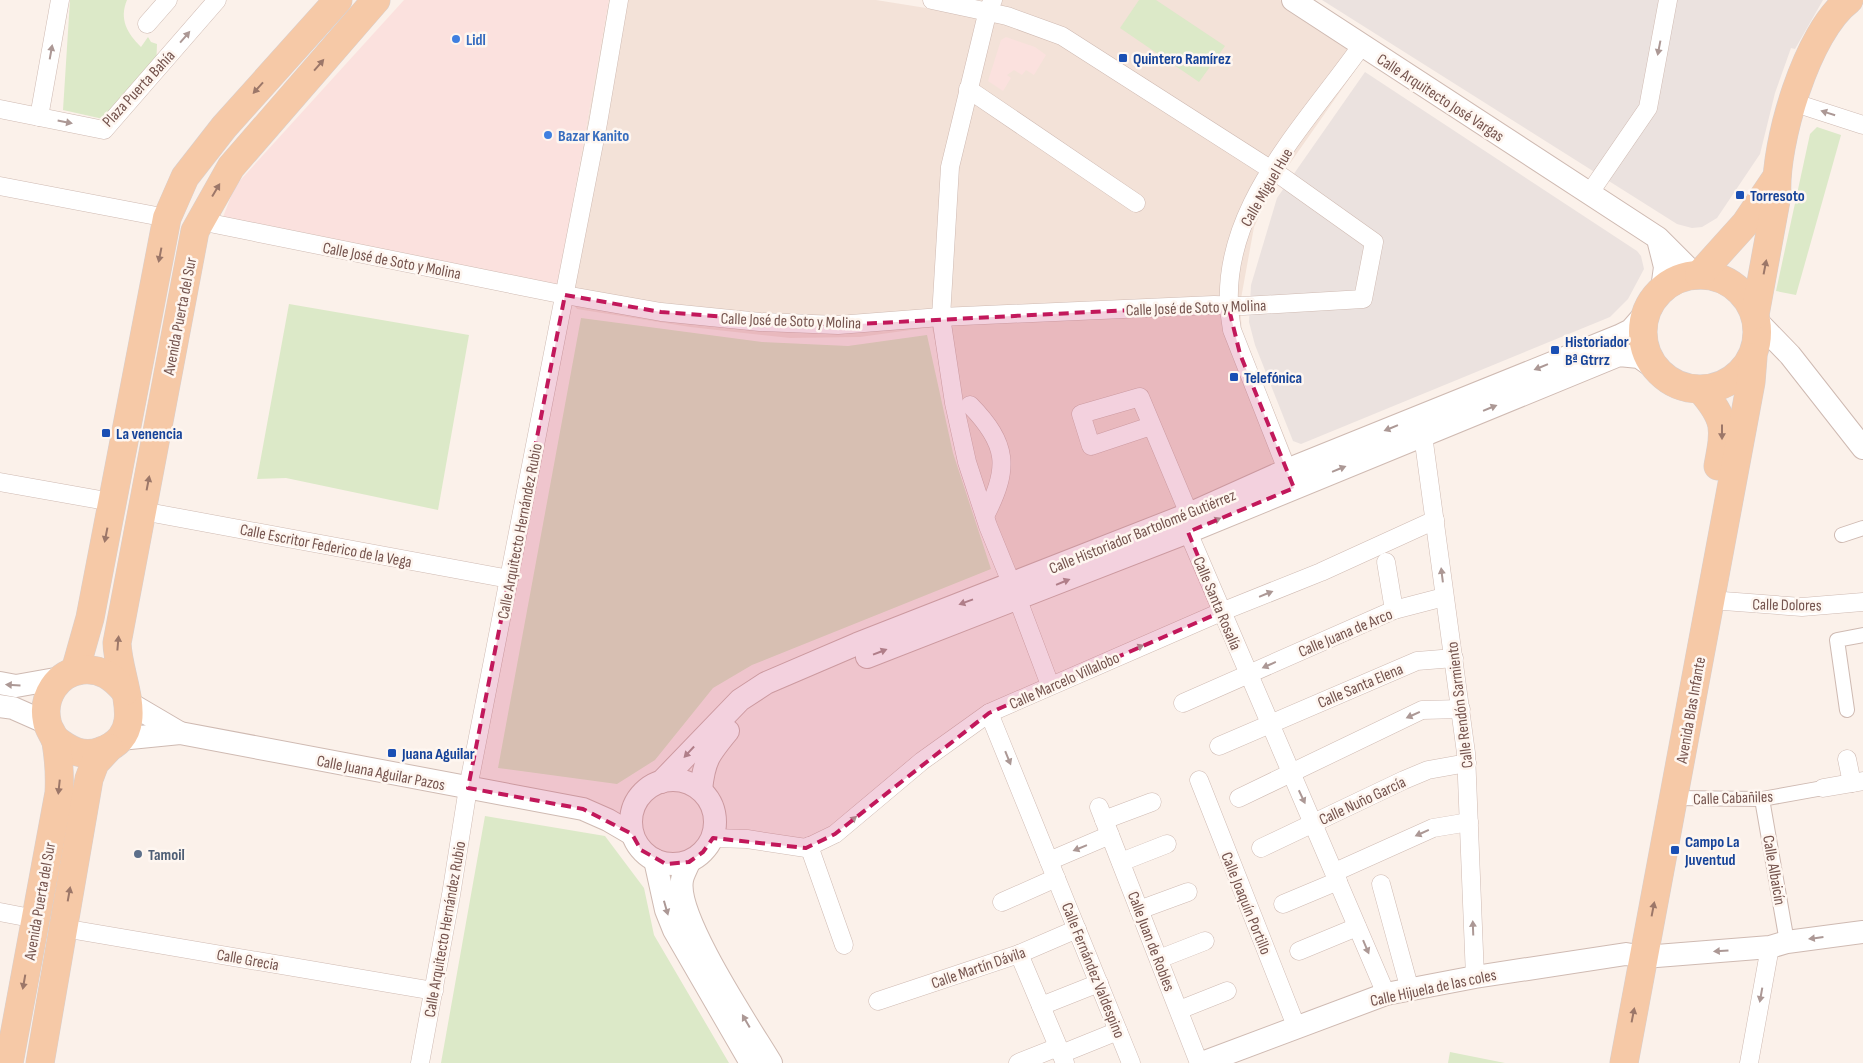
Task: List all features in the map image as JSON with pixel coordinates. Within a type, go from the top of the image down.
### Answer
[{"type":"main road","name":"Avenida Puerta del Sur","points":[[9,1063],[59,792],[61,771],[46,706],[50,691],[68,674],[90,618],[167,218],[185,177],[218,134],[338,0]]},
{"type":"main road","name":"Avenida Puerta del Sur","points":[[40,1063],[89,779],[95,763],[127,729],[130,716],[118,658],[117,643],[195,231],[231,167],[376,0]]},
{"type":"main road","points":[[1756,317],[1746,297],[1737,288],[1715,276],[1697,275],[1680,278],[1662,289],[1652,300],[1646,314],[1642,333],[1646,352],[1656,369],[1669,381],[1684,388],[1701,390],[1721,386],[1738,376],[1753,356],[1758,338],[1756,317],[1777,195],[1776,178],[1792,102],[1803,69],[1829,22],[1844,2]]},
{"type":"main road","points":[[1697,275],[1745,224],[1776,178]]},
{"type":"main road","name":"Avenida Blas Infante","points":[[1606,1063],[1635,955],[1673,798],[1751,382],[1753,356]]},
{"type":"main road","name":"Avenida Blas Infante","points":[[1624,1063],[1635,955],[1722,439],[1722,422],[1716,408],[1701,390]]},
{"type":"main road","points":[[68,674],[89,669],[103,672],[116,680],[127,697]]},
{"type":"main road","points":[[51,731],[67,749],[81,754],[96,753],[114,744]]},
{"type":"street","points":[[39,117],[60,0]]},
{"type":"street","points":[[147,24],[168,0]]},
{"type":"street","name":"Plaza Puerta Bahía","points":[[0,109],[104,130],[218,0]]},
{"type":"street","name":"Calle Arquitecto Hernández Rubio","points":[[420,1063],[468,788],[598,123],[619,0]]},
{"type":"street","points":[[932,0],[991,5],[1062,36],[1271,170]]},
{"type":"street","name":"Calle Arquitecto José Vargas","points":[[1293,0],[1658,238],[1697,275]]},
{"type":"street","points":[[1589,194],[1648,108],[1668,0]]},
{"type":"street","points":[[991,5],[968,88],[950,167],[941,317],[954,403],[968,462],[985,516],[1050,685]]},
{"type":"street","name":"Calle Miguel Hue","points":[[1290,479],[1240,354],[1228,305],[1231,266],[1240,229],[1271,170],[1362,45]]},
{"type":"street","points":[[968,88],[1136,203]]},
{"type":"street","points":[[1792,102],[1863,125]]},
{"type":"street","name":"Calle José de Soto y Molina","points":[[200,221],[565,295],[661,312],[760,322],[838,325],[941,317],[1363,299],[1374,242],[1271,170]]},
{"type":"street","points":[[0,186],[167,218]]},
{"type":"street","points":[[1658,238],[1665,267],[1662,289]]},
{"type":"street","name":"Calle Historiador Bartolomé Gutiérrez","points":[[701,790],[703,770],[708,754],[739,718],[762,701],[802,682],[1015,592],[1188,523],[1619,336],[1631,330],[1646,314]]},
{"type":"street","points":[[1756,317],[1790,355],[1863,448]]},
{"type":"street","points":[[1753,356],[1768,350],[1790,355]]},
{"type":"street","name":"Calle Historiador Bartolomé Gutiérrez","points":[[1290,479],[1423,435],[1619,355],[1639,357],[1656,369]]},
{"type":"street","points":[[970,404],[985,420],[997,438],[1001,454],[1002,471],[998,490],[985,516]]},
{"type":"street","name":"Calle Santa Rosalía","points":[[1151,426],[1221,612],[1386,994]]},
{"type":"street","name":"Calle Rendón Sarmiento","points":[[1423,435],[1467,763],[1475,977]]},
{"type":"street","points":[[0,482],[112,502]]},
{"type":"street","name":"Calle Escritor Federico de la Vega","points":[[142,511],[509,579]]},
{"type":"street","name":"Calle Marcelo Villalobo","points":[[713,838],[747,839],[777,845],[810,846],[835,834],[922,762],[989,713],[1221,612],[1321,572],[1435,520]]},
{"type":"street","points":[[1842,535],[1863,528]]},
{"type":"street","points":[[1386,562],[1394,610]]},
{"type":"street","name":"Calle Historiador Bartolomé Gutiérrez","points":[[640,795],[661,782],[740,700],[766,683],[851,646],[1015,592]]},
{"type":"street","name":"Calle Juana de Arco","points":[[1183,703],[1394,610],[1444,597]]},
{"type":"street","name":"Calle Dolores","points":[[1710,600],[1802,607],[1863,602]]},
{"type":"street","points":[[1847,710],[1837,640],[1863,635]]},
{"type":"street","name":"Calle Santa Elena","points":[[1219,746],[1417,661],[1454,658]]},
{"type":"street","points":[[0,683],[16,686],[68,674]]},
{"type":"street","name":"Calle Juana Aguilar Pazos","points":[[127,697],[180,733]]},
{"type":"street","points":[[0,706],[13,708],[51,731]]},
{"type":"street","points":[[1239,798],[1422,710],[1460,709]]},
{"type":"street","name":"Calle Fernández Valdespino","points":[[989,713],[1131,1063]]},
{"type":"street","name":"Calle Juana Aguilar Pazos","points":[[114,744],[180,733],[583,809],[608,820],[632,834]]},
{"type":"street","name":"Calle Cabañiles","points":[[1673,798],[1762,799],[1858,782],[1847,759]]},
{"type":"street","name":"Calle Nuño García","points":[[1261,848],[1313,822],[1428,770],[1467,763]]},
{"type":"street","name":"Calle Joaquín Portillo","points":[[1199,780],[1296,1026]]},
{"type":"street","points":[[640,795],[634,807],[631,820],[632,834],[641,850],[654,860],[666,864],[689,862],[704,852],[713,838],[716,825],[714,812],[709,800],[701,790],[682,782],[661,782]]},
{"type":"street","name":"Calle Juana Aguilar Pazos","points":[[583,809],[611,806],[640,795]]},
{"type":"street","name":"Calle Albaicín","points":[[1762,799],[1778,944]]},
{"type":"street","points":[[1049,860],[1104,821],[1152,802]]},
{"type":"street","name":"Calle Juan de Robles","points":[[1104,821],[1201,1063]]},
{"type":"street","points":[[1283,904],[1432,828],[1469,822]]},
{"type":"street","points":[[1121,862],[1167,844]]},
{"type":"street","points":[[810,846],[844,945]]},
{"type":"street","points":[[654,860],[666,910],[674,930],[751,1063]]},
{"type":"street","points":[[689,862],[682,881],[684,904],[700,940],[771,1063]]},
{"type":"street","points":[[1002,902],[1056,878]]},
{"type":"street","points":[[1381,884],[1410,990]]},
{"type":"street","points":[[1140,910],[1188,892]]},
{"type":"street","points":[[0,912],[36,919]]},
{"type":"street","name":"Calle Grecia","points":[[63,928],[434,991]]},
{"type":"street","points":[[1299,951],[1358,928]]},
{"type":"street","name":"Calle Martín Dávila","points":[[878,1001],[1019,954],[1077,929]]},
{"type":"street","name":"Calle Hijuela de las coles","points":[[1201,1063],[1386,994],[1475,977],[1635,955],[1778,944],[1863,932]]},
{"type":"street","points":[[1159,958],[1205,941]]},
{"type":"street","points":[[1749,1063],[1778,944]]},
{"type":"street","points":[[1019,954],[1061,1055]]},
{"type":"street","points":[[1041,1006],[1098,983]]},
{"type":"street","points":[[1179,1010],[1226,991]]},
{"type":"street","points":[[1018,1063],[1061,1055],[1118,1031]]},
{"type":"highlighted area","points":[[565,295],[661,312],[838,325],[1228,305],[1240,354],[1294,488],[1188,532],[1221,612],[989,713],[835,834],[806,848],[713,838],[703,852],[689,862],[666,864],[641,850],[632,834],[583,809],[468,788]]},
{"type":"shaded area","points":[[404,0],[609,0],[558,286],[223,217],[235,186]]},
{"type":"shaded area","points":[[609,0],[876,0],[976,16],[981,0],[1280,0],[1365,56],[1272,189],[1254,227],[1240,304],[1242,333],[1301,477],[1008,594],[954,428],[932,327],[860,337],[790,338],[690,327],[577,309],[558,286]]},
{"type":"shaded area","points":[[1322,0],[1823,0],[1795,49],[1791,48],[1775,93],[1760,154],[1717,218],[1702,227],[1692,228],[1677,224]]},
{"type":"shaded area","points":[[1006,37],[1035,47],[1046,55],[1034,75],[1026,70],[1022,75],[1014,70],[1007,75],[1011,78],[1003,91],[988,81],[1001,40]]},
{"type":"shaded area","points":[[1365,72],[1637,251],[1641,256],[1644,269],[1628,299],[1610,317],[1301,444],[1293,441],[1255,345],[1249,322],[1251,285],[1277,198]]},
{"type":"green space","points":[[70,0],[127,0],[124,20],[128,31],[141,47],[148,37],[151,42],[157,44],[156,70],[112,121],[63,110]]},
{"type":"green space","points":[[1139,0],[1156,0],[1225,46],[1199,82],[1120,28]]},
{"type":"green space","points":[[1817,127],[1841,135],[1796,295],[1776,291],[1810,134]]},
{"type":"green space","points":[[289,304],[469,335],[438,510],[286,478],[257,479]]},
{"type":"green space","points":[[581,318],[762,342],[848,346],[927,335],[953,453],[991,569],[752,665],[713,688],[655,760],[617,784],[498,768]]},
{"type":"green space","points":[[485,816],[605,836],[644,888],[654,935],[729,1063],[441,1063]]},
{"type":"green space","points":[[1450,1052],[1505,1063],[1448,1063]]},
{"type":"place","name":"Lidl","points":[[456,39]]},
{"type":"place","name":"Quintero Ramírez","points":[[1123,58]]},
{"type":"place","name":"Bazar Kanito","points":[[548,135]]},
{"type":"place","name":"Torresoto","points":[[1740,195]]},
{"type":"place","name":"Historiador Bª Gtrrz","points":[[1555,350]]},
{"type":"place","name":"Telefónica","points":[[1234,377]]},
{"type":"place","name":"La venencia","points":[[106,433]]},
{"type":"place","name":"Juana Aguilar","points":[[392,753]]},
{"type":"place","name":"Campo La Juventud","points":[[1675,850]]},
{"type":"place","name":"Tamoil","points":[[138,854]]}]
